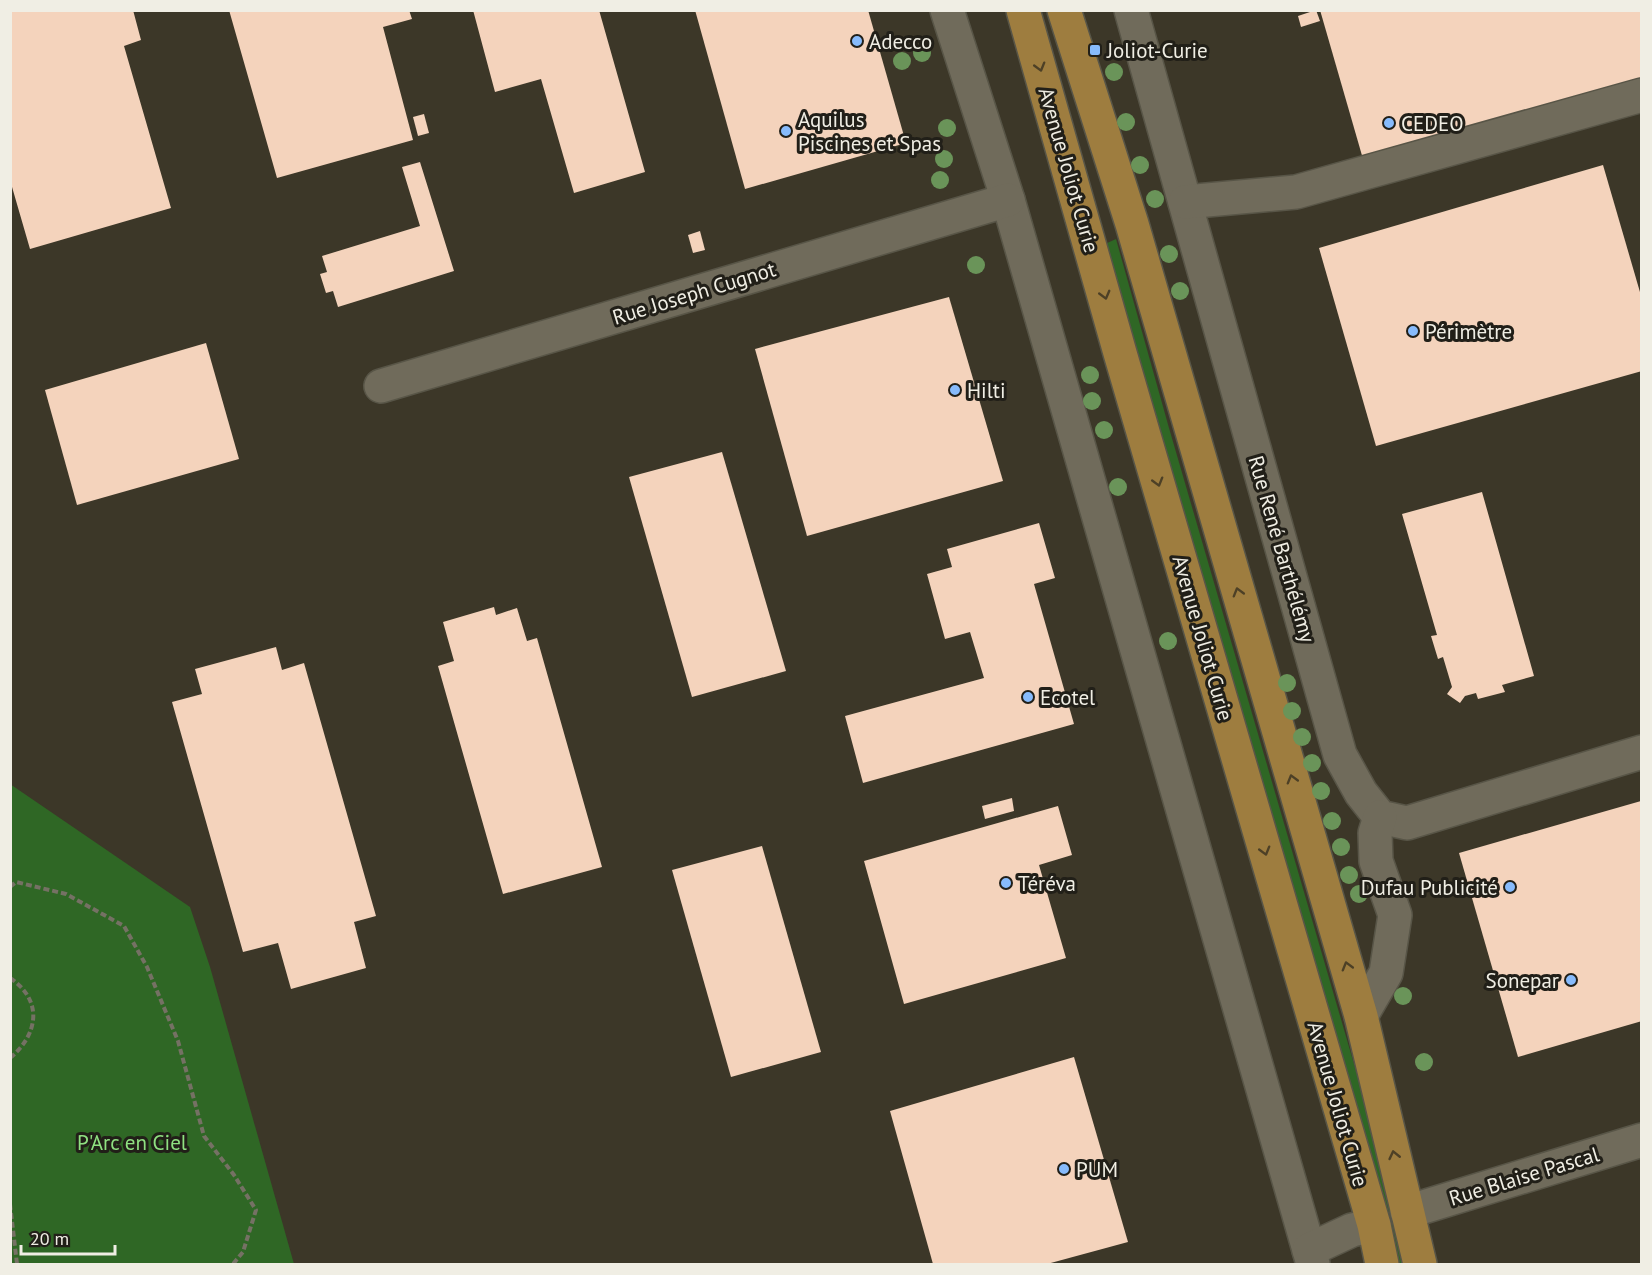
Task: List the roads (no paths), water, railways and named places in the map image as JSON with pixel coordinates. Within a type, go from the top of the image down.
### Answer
[{"type":"main road","name":"Avenue Joliot Curie","points":[[1023,10],[1374,1225],[1382,1264]]},
{"type":"main road","name":"Avenue Joliot Curie","points":[[1064,10],[1132,224],[1361,1016],[1420,1264]]},
{"type":"street","points":[[947,10],[1008,200],[1311,1257],[1352,1230],[1374,1225]]},
{"type":"street","name":"Rue René Barthélémy","points":[[1131,10],[1340,755],[1361,794],[1380,816]]},
{"type":"street","points":[[1185,202],[1296,192],[1641,95]]},
{"type":"street","name":"Rue Joseph Cugnot","points":[[381,386],[1008,200]]},
{"type":"street","points":[[1361,1016],[1386,973],[1395,915],[1376,861],[1375,833],[1380,816],[1407,823],[1641,752]]},
{"type":"street","name":"Rue Blaise Pascal","points":[[1407,1212],[1641,1140]]},
{"type":"place","name":"Adecco","points":[[857,41]]},
{"type":"place","name":"Joliot-Curie","points":[[1095,50]]},
{"type":"place","name":"CEDEO","points":[[1389,123]]},
{"type":"place","name":"Aquilus Piscines et Spas","points":[[786,131]]},
{"type":"place","name":"Périmètre","points":[[1413,331]]},
{"type":"place","name":"Hilti","points":[[955,390]]},
{"type":"place","name":"Ecotel","points":[[1028,697]]},
{"type":"place","name":"Téréva","points":[[1006,883]]},
{"type":"place","name":"Dufau Publicité","points":[[1510,887]]},
{"type":"place","name":"Sonepar","points":[[1571,980]]},
{"type":"place","name":"PUM","points":[[1064,1169]]},
{"type":"park label","name":"P'Arc en Ciel","points":[[132,1142]]}]
